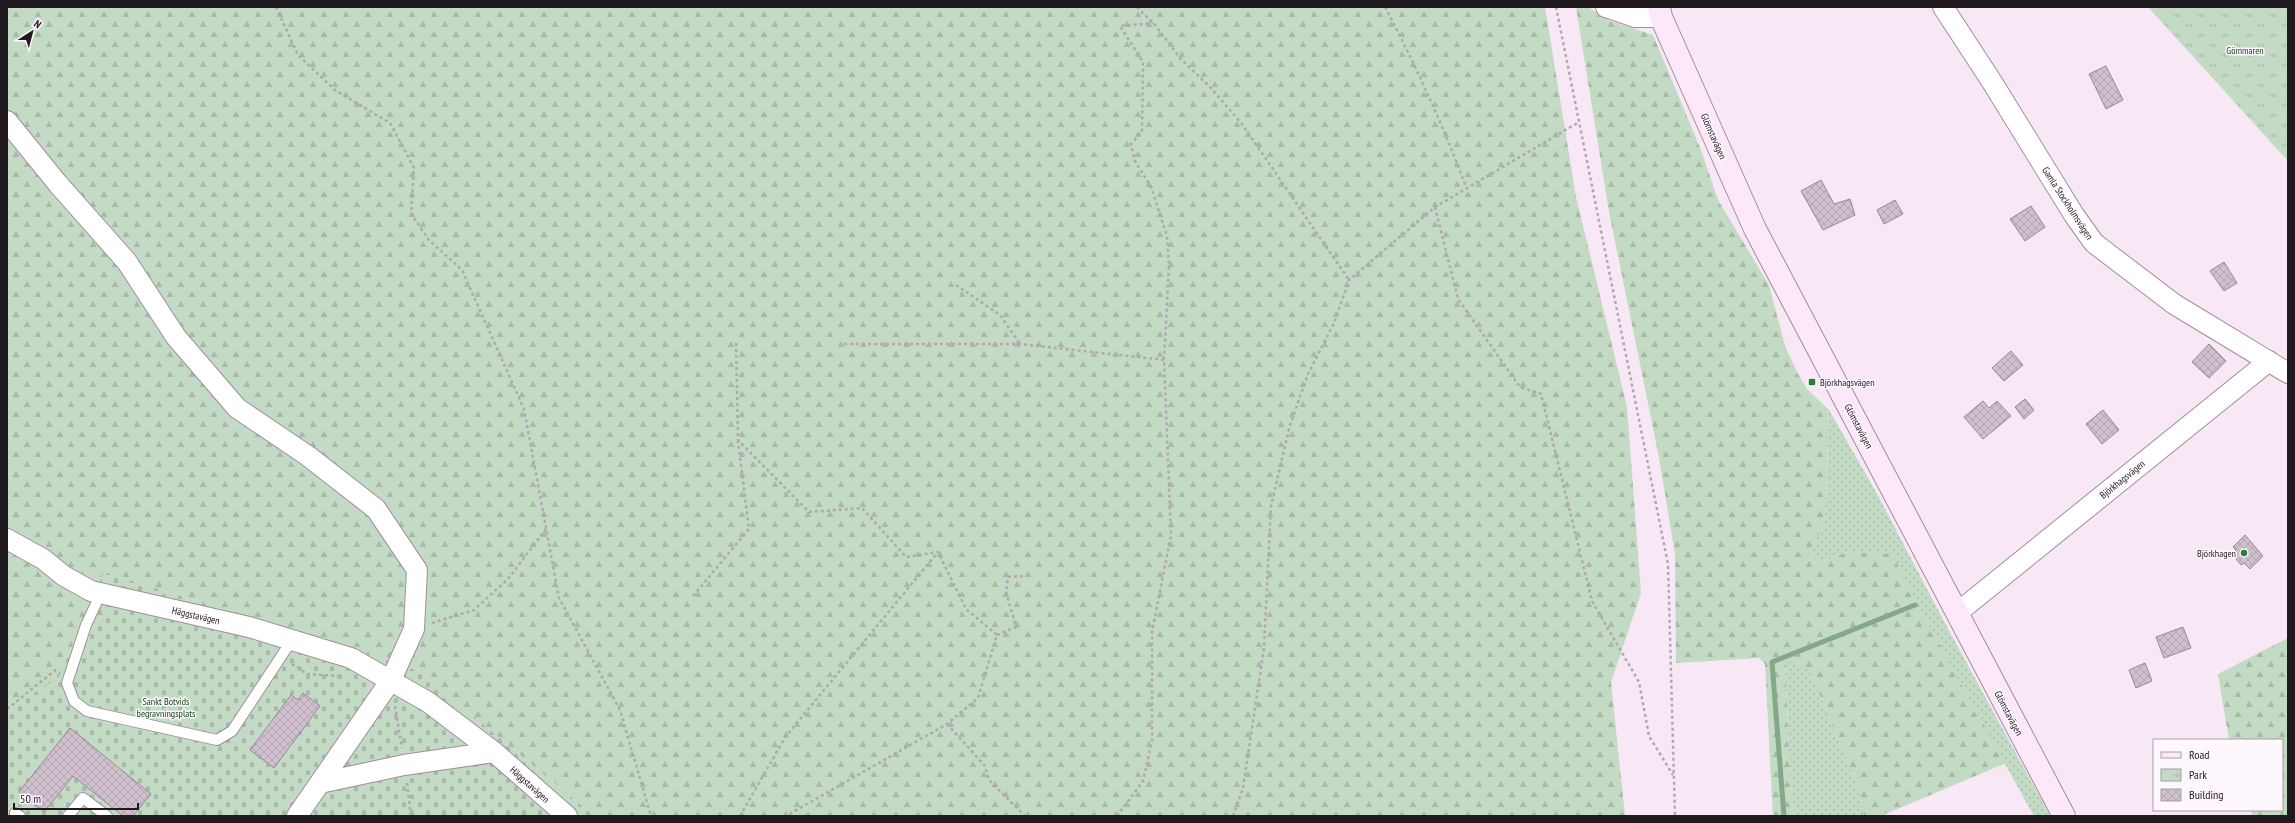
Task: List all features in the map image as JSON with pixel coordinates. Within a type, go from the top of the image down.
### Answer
[{"type":"main road","name":"Glömstavägen","points":[[1660,12],[1755,229],[2064,816]]},
{"type":"street","points":[[1606,7],[1635,17],[1660,12]]},
{"type":"street","name":"Gamla Stockholmsvägen","points":[[1943,7],[1992,82],[2074,215],[2094,243],[2174,304],[2288,373]]},
{"type":"street","points":[[7,121],[58,184],[127,262],[176,337],[237,408],[308,456],[376,509],[417,570],[414,629],[391,680],[297,816]]},
{"type":"street","name":"Björkhagsvägen","points":[[1957,613],[2269,361]]},
{"type":"street","name":"Häggstavägen","points":[[7,539],[43,559],[78,585],[101,593],[194,614],[292,640],[339,653],[364,664],[428,702],[494,752],[567,816]]},
{"type":"street","points":[[320,784],[404,765],[494,752]]},
{"type":"lane","points":[[101,593],[86,625],[67,683],[74,701],[87,711],[217,740],[232,731],[292,640]]},
{"type":"lane","points":[[68,816],[83,798],[107,816]]},
{"type":"path","points":[[276,7],[298,55],[335,90],[390,123],[414,168],[411,214],[429,240],[462,270],[524,409],[560,598],[620,710],[651,816]]},
{"type":"path","points":[[1137,7],[1153,23],[1180,58],[1210,88],[1242,124],[1349,280]]},
{"type":"path","points":[[1385,7],[1419,72],[1447,136],[1466,187]]},
{"type":"path","points":[[1556,7],[1668,564],[1674,816]]},
{"type":"path","points":[[1117,816],[1143,781],[1152,741],[1152,632],[1171,535],[1164,360],[1169,264],[1167,236],[1151,187],[1135,160],[1131,144],[1142,132],[1143,62],[1120,26],[1153,23]]},
{"type":"path","points":[[1233,816],[1243,788],[1264,648],[1271,506],[1292,417],[1308,374],[1334,323],[1349,280],[1435,207],[1466,187],[1579,122]]},
{"type":"path","points":[[1435,207],[1458,299],[1520,387],[1541,394],[1592,601],[1639,682],[1649,736],[1673,776]]},
{"type":"path","points":[[956,285],[1000,315],[1020,344]]},
{"type":"path","points":[[693,596],[749,529],[738,440],[736,343]]},
{"type":"path","points":[[844,344],[1020,344],[1164,360]]},
{"type":"path","points":[[738,440],[809,512],[862,508],[906,557],[938,552]]},
{"type":"path","points":[[414,629],[474,610],[508,579],[547,528]]},
{"type":"path","points":[[938,552],[966,609],[997,635]]},
{"type":"path","points":[[740,816],[786,736],[938,552]]},
{"type":"path","points":[[786,816],[947,724],[978,698],[997,635],[1016,626],[1006,592],[1008,577],[1026,576]]},
{"type":"path","points":[[7,709],[49,674],[77,654]]},
{"type":"path","points":[[282,657],[307,674],[338,676],[364,664]]},
{"type":"path","points":[[947,724],[985,766],[989,780],[1025,816]]},
{"type":"green space","points":[[7,7],[1545,7],[1576,197],[1627,407],[1641,593],[1611,682],[1625,816],[594,816],[419,671],[104,572],[59,678],[7,711]]},
{"type":"green space","points":[[1576,7],[1588,7],[1610,21],[1653,35],[1701,150],[1718,200],[1769,285],[1785,346],[1797,372],[1807,389],[1829,410],[1826,506],[1824,524],[1813,546],[1814,563],[1849,552],[1892,554],[1959,681],[2006,763],[1881,816],[1864,816],[1857,785],[1810,671],[1796,662],[1785,662],[1790,776],[1795,816],[1773,816],[1765,664],[1759,658],[1676,663],[1675,554],[1658,452],[1609,212]]},
{"type":"green space","name":"Gömmaren","points":[[2148,7],[2288,7],[2288,161]]},
{"type":"green space","points":[[1829,410],[1876,492],[1946,625],[2050,816],[2034,816],[1959,681],[1849,552],[1814,563],[1813,546],[1824,524],[1826,506]]},
{"type":"green space","name":"Sankt Botvids begravningsplats","points":[[104,572],[419,671],[594,816],[7,816],[7,711],[59,677]]},
{"type":"green space","points":[[2288,638],[2288,816],[2253,816],[2250,811],[2283,811],[2283,739],[2229,739],[2218,674]]},
{"type":"green space","points":[[1785,662],[1796,662],[1810,671],[1857,785],[1864,816],[1795,816],[1790,776]]},
{"type":"building","points":[[2106,66],[2123,100],[2106,109],[2089,74]]},
{"type":"building","points":[[1821,180],[1834,204],[1850,199],[1855,215],[1823,230],[1801,191]]},
{"type":"building","points":[[1895,200],[1903,214],[1884,224],[1877,210]]},
{"type":"building","points":[[2031,206],[2045,227],[2025,241],[2010,219]]},
{"type":"building","points":[[2224,262],[2237,283],[2224,291],[2210,271]]},
{"type":"building","points":[[2209,344],[2226,361],[2209,378],[2192,362]]},
{"type":"building","points":[[2011,351],[2023,365],[2004,381],[1992,368]]},
{"type":"building","points":[[2025,399],[2034,410],[2024,419],[2015,407]]},
{"type":"building","points":[[1983,401],[1989,408],[1997,401],[2011,416],[1983,439],[1964,417]]},
{"type":"building","points":[[2103,410],[2119,430],[2102,444],[2086,424]]},
{"type":"building","name":"Björkhagen","points":[[2245,535],[2263,556],[2250,569],[2244,563],[2241,565],[2232,554],[2236,550],[2233,547]]},
{"type":"building","points":[[2183,627],[2191,648],[2164,658],[2156,637]]},
{"type":"building","points":[[2145,663],[2152,681],[2136,688],[2129,670]]},
{"type":"building","points":[[303,693],[320,706],[274,768],[250,750],[291,695],[298,700]]},
{"type":"building","points":[[70,728],[151,794],[133,816],[123,816],[73,776],[44,812],[19,792]]},
{"type":"waterway","points":[[1784,816],[1772,662],[1915,605]]},
{"type":"place","name":"Björkhagsvägen","points":[[1812,382]]},
{"type":"place","name":"Björkhagen","points":[[2244,553]]}]
